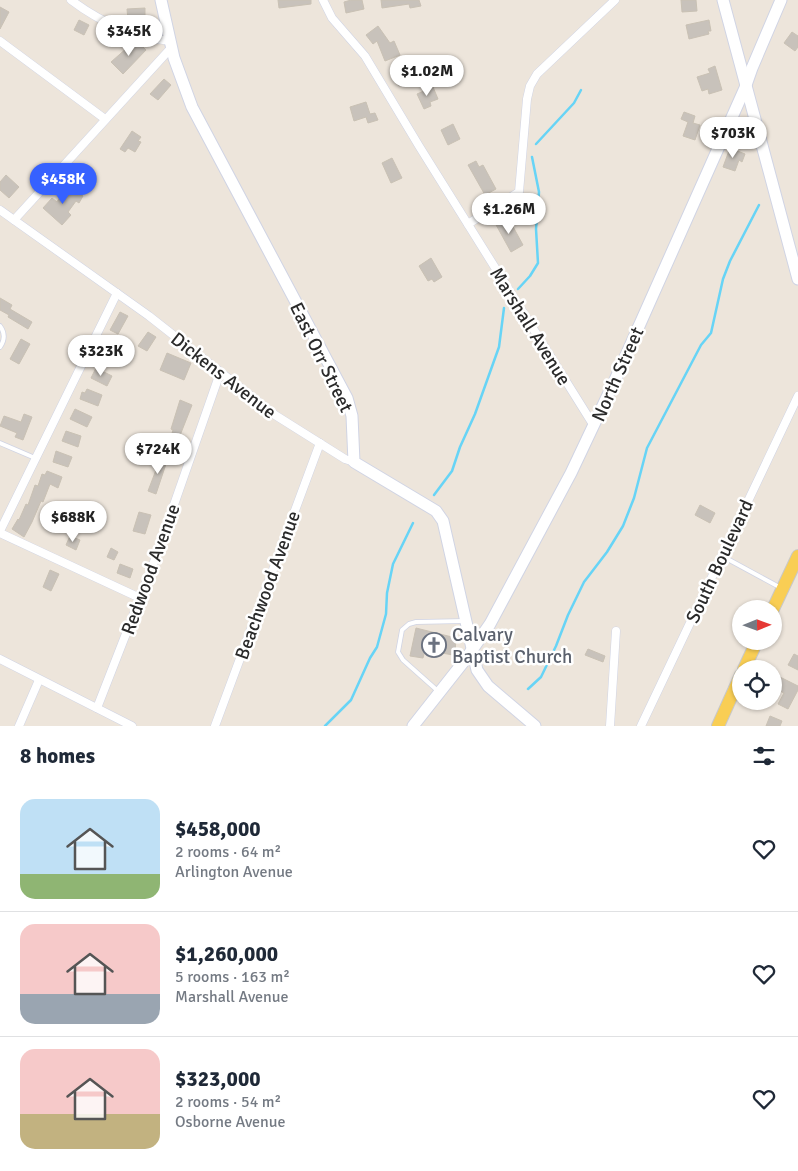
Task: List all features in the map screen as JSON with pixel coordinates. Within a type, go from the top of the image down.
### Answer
[{"type":"main road","points":[[777,600],[798,556]]},
{"type":"main road","points":[[718,726],[732,695]]},
{"type":"street","points":[[14,220],[170,44],[148,39],[107,23],[72,0]]},
{"type":"street","name":"East Orr Street","points":[[161,0],[170,44],[192,108],[347,398],[352,416],[354,462]]},
{"type":"street","name":"Marshall Avenue","points":[[323,0],[332,18],[365,56],[594,426]]},
{"type":"street","points":[[468,224],[519,192],[527,99],[530,86],[537,74],[616,0]]},
{"type":"street","points":[[722,0],[798,279]]},
{"type":"street","name":"North Street","points":[[413,726],[490,624],[571,473],[746,88],[752,68],[781,0]]},
{"type":"street","points":[[0,41],[105,119]]},
{"type":"street","name":"Dickens Avenue","points":[[0,210],[149,316],[275,415],[344,459],[354,462]]},
{"type":"street","points":[[117,293],[1,528],[140,598]]},
{"type":"street","name":"Redwood Avenue","points":[[98,708],[140,598],[220,373]]},
{"type":"street","name":"South Boulevard","points":[[641,726],[798,396]]},
{"type":"street","name":"Beachwood Avenue","points":[[215,726],[320,443]]},
{"type":"street","points":[[354,462],[436,511],[443,521],[471,651],[477,670],[488,686],[535,726]]},
{"type":"street","points":[[610,726],[616,631]]},
{"type":"street","points":[[0,660],[132,726]]},
{"type":"street","points":[[19,726],[39,680]]},
{"type":"lane","points":[[0,326],[4,333],[4,340],[0,347]]},
{"type":"lane","points":[[0,443],[36,458]]},
{"type":"lane","points":[[722,556],[782,589]]},
{"type":"lane","points":[[440,692],[403,660],[398,652],[402,630],[408,624],[416,622],[465,621]]},
{"type":"building","points":[[278,0],[311,0],[311,4],[279,8]]},
{"type":"building","points":[[362,0],[364,9],[346,13],[344,2]]},
{"type":"building","points":[[381,0],[419,0],[421,6],[410,8],[409,4],[382,8]]},
{"type":"building","points":[[681,0],[696,0],[697,11],[682,12]]},
{"type":"building","points":[[0,7],[9,12],[0,29]]},
{"type":"building","points":[[145,8],[145,19],[128,20],[127,9]]},
{"type":"building","points":[[79,20],[89,25],[84,35],[74,30]]},
{"type":"building","points":[[709,20],[711,31],[708,31],[709,34],[689,39],[686,25]]},
{"type":"building","points":[[378,26],[390,43],[394,41],[400,55],[385,61],[377,41],[373,44],[366,35]]},
{"type":"building","points":[[792,32],[798,36],[798,47],[795,51],[784,43]]},
{"type":"building","points":[[136,40],[146,50],[123,74],[111,62]]},
{"type":"building","points":[[411,63],[418,77],[399,86],[392,71]]},
{"type":"building","points":[[715,66],[722,90],[709,94],[708,89],[702,91],[697,77],[710,73],[708,69]]},
{"type":"building","points":[[164,79],[171,85],[158,100],[150,94]]},
{"type":"building","points":[[433,87],[438,99],[430,102],[431,106],[424,109],[417,94]]},
{"type":"building","points":[[366,102],[370,114],[375,113],[378,120],[368,123],[366,117],[354,121],[350,107]]},
{"type":"building","points":[[684,112],[695,116],[693,123],[700,125],[695,140],[683,136],[688,122],[681,119]]},
{"type":"building","points":[[453,124],[460,139],[448,145],[441,130]]},
{"type":"building","points":[[132,131],[141,137],[138,141],[141,142],[135,152],[128,148],[125,152],[120,149]]},
{"type":"building","points":[[730,148],[745,154],[742,162],[739,160],[735,171],[723,167]]},
{"type":"building","points":[[392,158],[402,178],[391,183],[382,163]]},
{"type":"building","points":[[476,161],[479,167],[483,165],[496,189],[485,195],[468,165]]},
{"type":"building","points":[[6,175],[19,187],[9,198],[0,190],[0,182]]},
{"type":"building","points":[[67,185],[83,196],[79,203],[76,201],[68,212],[71,215],[62,225],[43,208],[52,198],[57,202]]},
{"type":"building","points":[[503,219],[506,226],[511,223],[523,245],[511,252],[495,223]]},
{"type":"building","points":[[431,258],[442,277],[434,282],[432,279],[428,281],[419,266]]},
{"type":"building","points":[[0,298],[12,305],[10,309],[32,322],[28,329],[0,310]]},
{"type":"building","points":[[120,312],[128,316],[118,334],[110,330]]},
{"type":"building","points":[[148,332],[156,337],[147,351],[138,346]]},
{"type":"building","points":[[21,339],[30,344],[19,364],[10,359]]},
{"type":"building","points":[[167,353],[191,363],[184,380],[160,370]]},
{"type":"building","points":[[96,368],[112,376],[107,386],[91,378]]},
{"type":"building","points":[[87,389],[102,395],[98,406],[80,399],[82,392],[85,393]]},
{"type":"building","points":[[180,400],[192,405],[179,438],[184,439],[181,447],[169,443],[173,430],[171,429]]},
{"type":"building","points":[[75,409],[92,417],[87,427],[70,419]]},
{"type":"building","points":[[24,414],[32,417],[23,440],[15,437],[17,433],[0,426],[4,416],[21,422]]},
{"type":"building","points":[[66,431],[81,436],[78,447],[62,441]]},
{"type":"building","points":[[56,451],[72,457],[68,467],[53,462]]},
{"type":"building","points":[[158,457],[167,461],[156,494],[148,491],[156,470],[154,469]]},
{"type":"building","points":[[47,471],[62,477],[58,488],[50,484],[43,502],[41,501],[24,537],[12,529],[19,520],[26,504],[28,505],[35,485],[38,486],[42,474],[45,475]]},
{"type":"building","points":[[700,505],[715,513],[710,523],[695,515]]},
{"type":"building","points":[[139,512],[151,515],[145,534],[133,531]]},
{"type":"building","points":[[70,536],[80,540],[76,550],[66,545]]},
{"type":"building","points":[[111,548],[118,552],[114,560],[107,557]]},
{"type":"building","points":[[120,564],[133,569],[130,578],[117,573]]},
{"type":"building","points":[[50,570],[59,574],[51,591],[43,587]]},
{"type":"building","name":"Calvary Baptist Church","points":[[416,628],[456,638],[455,653],[453,655],[425,650],[423,658],[410,656]]},
{"type":"building","points":[[588,649],[605,656],[603,662],[585,655]]},
{"type":"building","points":[[794,654],[798,656],[798,670],[788,665]]},
{"type":"building","points":[[782,678],[798,686],[798,690],[788,709],[782,706],[784,693],[782,692]]},
{"type":"building","points":[[770,716],[782,721],[780,726],[766,726]]},
{"type":"waterway","points":[[536,144],[574,103],[581,90]]},
{"type":"waterway","points":[[518,289],[530,276],[538,263],[536,229],[539,192],[532,157]]},
{"type":"waterway","points":[[528,689],[541,677],[584,582],[607,552],[623,526],[634,498],[647,448],[701,345],[711,333],[723,279],[730,261],[759,205]]},
{"type":"waterway","points":[[434,495],[452,471],[460,447],[475,414],[499,347],[504,308]]},
{"type":"waterway","points":[[325,726],[351,700],[377,647],[386,614],[387,593],[393,564],[413,523]]},
{"type":"place","name":"Calvary Baptist Church","points":[[434,645]]}]
